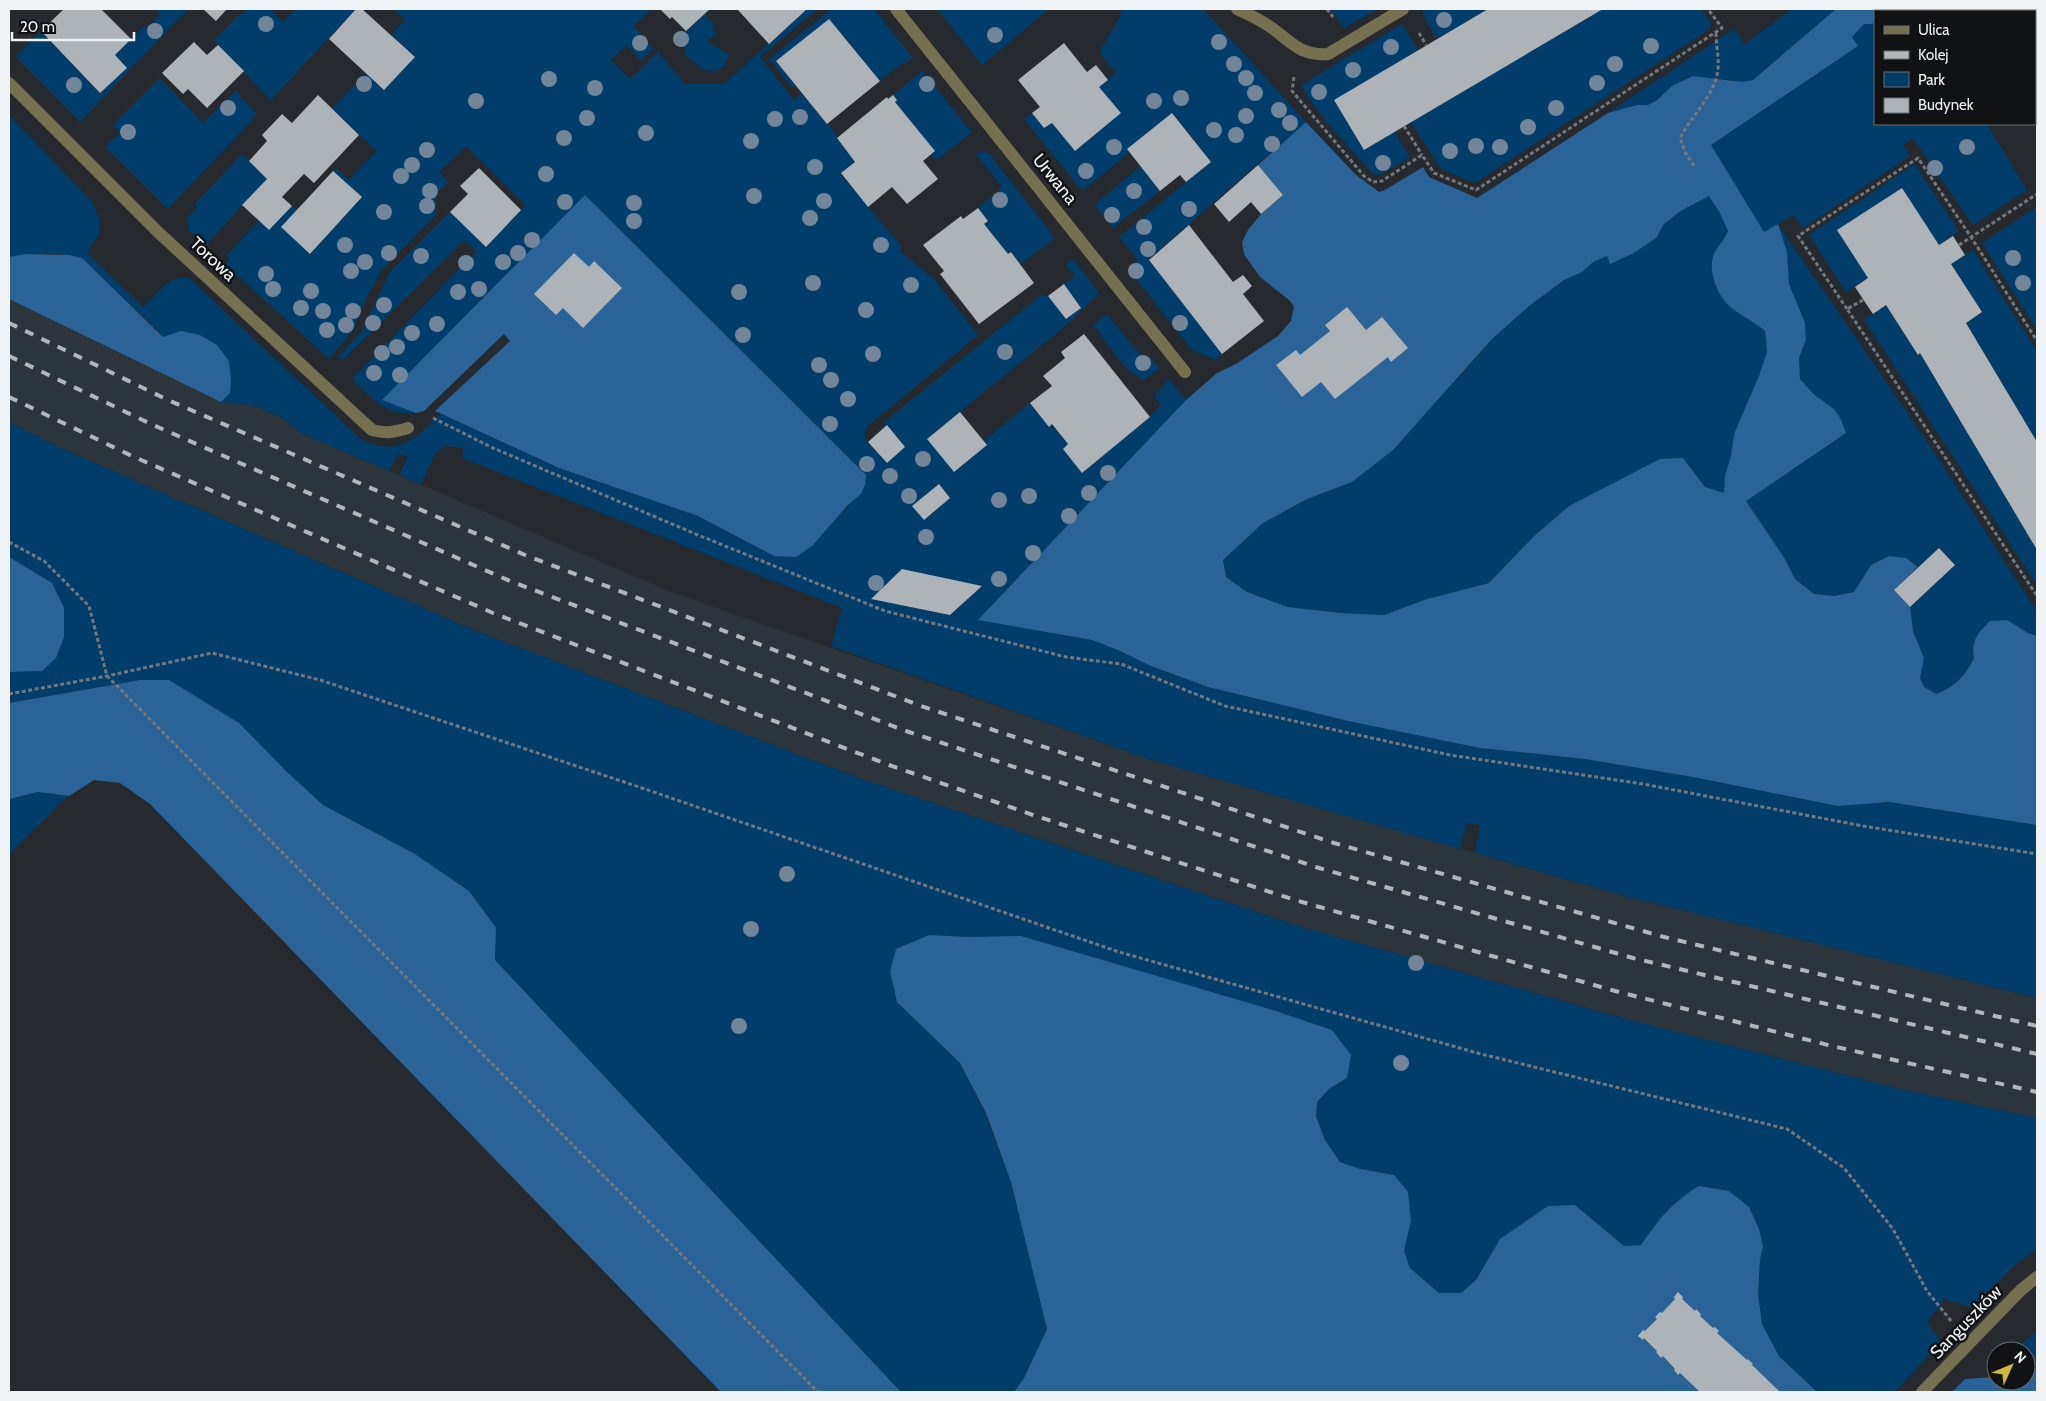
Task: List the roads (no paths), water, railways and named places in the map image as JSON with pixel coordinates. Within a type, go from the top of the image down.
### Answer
[{"type":"street","name":"Urwana","points":[[896,9],[1186,372]]},
{"type":"street","points":[[1238,9],[1270,26],[1289,43],[1302,51],[1315,55],[1328,54],[1402,9]]},
{"type":"street","name":"Torowa","points":[[9,83],[158,232],[372,430],[382,433],[393,433],[408,428]]},
{"type":"street","name":"Sanguszków","points":[[1922,1392],[2021,1290],[2037,1277]]},
{"type":"railway","points":[[9,323],[168,400],[525,555],[921,706],[1334,843],[1664,937],[2037,1026]]},
{"type":"railway","points":[[9,356],[153,425],[510,581],[906,731],[1319,868],[1633,958],[2037,1054]]},
{"type":"railway","points":[[9,397],[132,456],[493,613],[889,765],[1039,817],[1295,900],[1615,991],[1832,1046],[2037,1092]]}]
